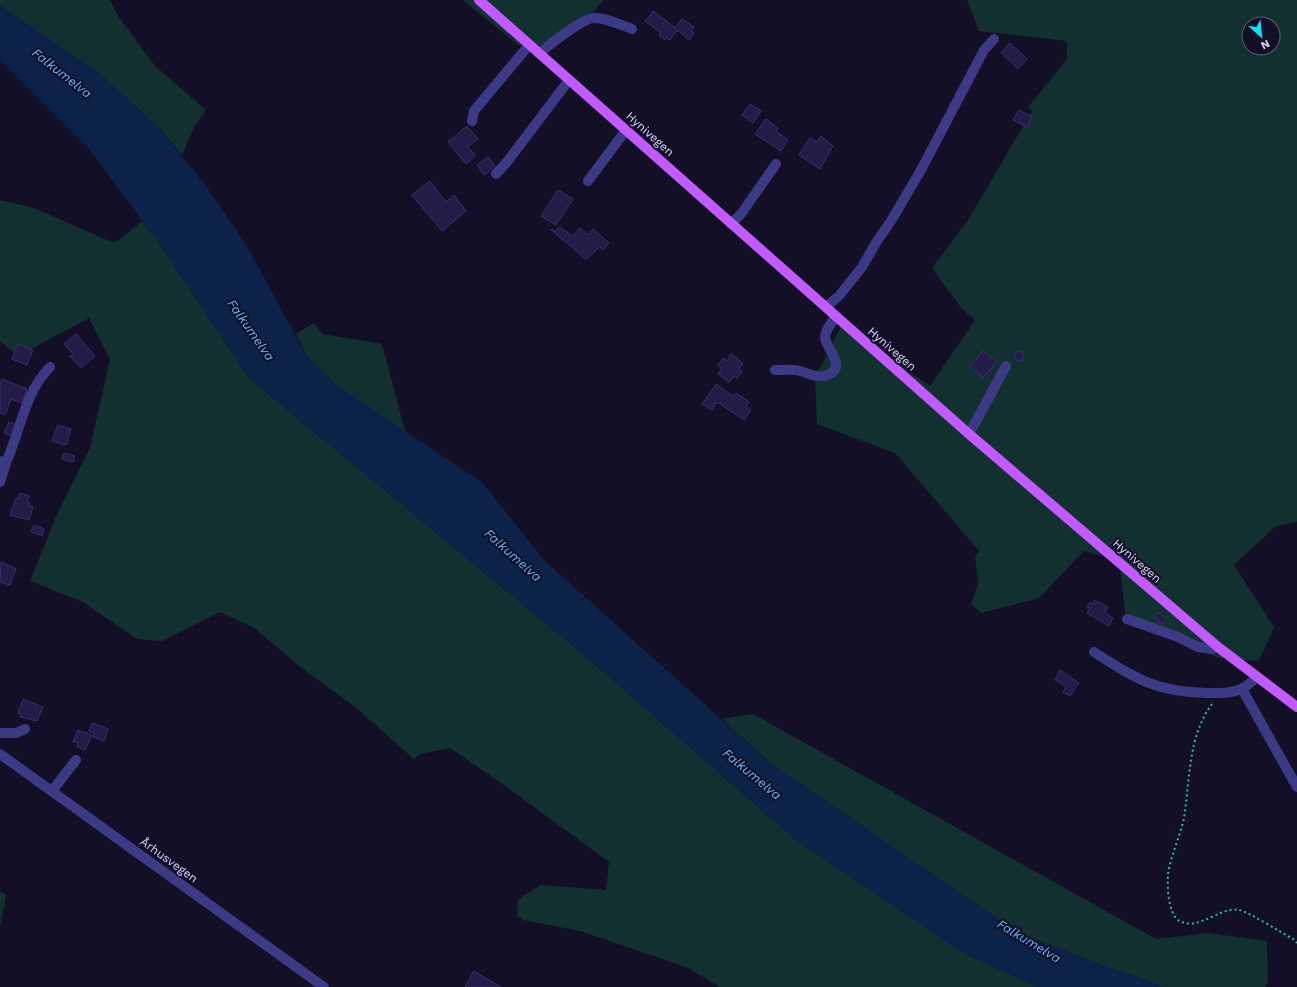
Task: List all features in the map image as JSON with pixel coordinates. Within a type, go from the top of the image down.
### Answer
[{"type":"main road","name":"Hynivegen","points":[[479,0],[969,434],[1218,647],[1297,707]]},
{"type":"street","points":[[539,53],[581,23],[591,18],[598,18],[632,29]]},
{"type":"street","points":[[826,307],[839,296],[862,267],[891,221],[921,170],[984,50],[994,39]]},
{"type":"street","points":[[472,121],[474,111],[529,45]]},
{"type":"street","points":[[496,174],[510,158],[569,80]]},
{"type":"street","points":[[588,182],[626,130]]},
{"type":"street","points":[[731,224],[776,164]]},
{"type":"street","points":[[775,370],[799,371],[820,377],[830,373],[836,364],[836,361],[825,340],[826,331],[836,317]]},
{"type":"street","points":[[969,434],[1006,366]]},
{"type":"street","points":[[0,482],[3,462],[12,449],[31,394],[38,381],[50,367]]},
{"type":"street","points":[[1127,620],[1178,636],[1198,647],[1212,649],[1218,647]]},
{"type":"street","points":[[1094,652],[1124,672],[1153,686],[1164,689],[1220,693],[1242,689],[1249,682],[1257,678]]},
{"type":"street","points":[[1242,689],[1297,787]]},
{"type":"street","points":[[0,733],[16,733],[26,728]]},
{"type":"street","name":"Århusvegen","points":[[0,754],[324,987]]},
{"type":"street","points":[[52,791],[76,760]]},
{"type":"path","points":[[1220,693],[1208,709],[1194,743],[1183,819],[1168,873],[1168,890],[1172,912],[1177,919],[1190,924],[1226,911],[1240,910],[1293,939],[1297,943]]},
{"type":"green space","points":[[0,0],[110,0],[118,16],[155,66],[206,110],[194,127],[182,155],[160,129],[98,72],[0,6]]},
{"type":"green space","points":[[463,0],[604,0],[584,22],[534,48],[518,45]]},
{"type":"green space","points":[[967,0],[1297,0],[1297,522],[1276,526],[1234,565],[1274,627],[1259,661],[1219,658],[1126,619],[1119,561],[1084,551],[1039,598],[981,613],[971,604],[978,584],[975,555],[980,552],[895,453],[817,424],[815,377],[842,325],[930,386],[975,320],[962,309],[932,268],[968,220],[1032,111],[1028,107],[1067,59],[1067,41],[979,31]]},
{"type":"green space","points":[[0,200],[34,208],[112,242],[119,240],[142,221],[166,253],[249,378],[591,661],[797,841],[963,953],[1039,987],[720,987],[686,967],[580,931],[523,920],[517,916],[518,899],[541,885],[606,890],[609,862],[504,785],[450,748],[420,754],[414,759],[355,707],[303,669],[254,628],[220,612],[162,641],[137,639],[83,602],[30,581],[55,519],[90,448],[110,359],[89,318],[18,356],[0,341]]},
{"type":"green space","points":[[314,323],[323,334],[382,344],[405,431],[336,385],[308,358],[296,334]]},
{"type":"green space","points":[[753,714],[1156,939],[1208,933],[1267,941],[1268,982],[1265,987],[1164,987],[1088,960],[1015,931],[769,762],[722,719]]},
{"type":"green space","points":[[0,891],[6,895],[0,928]]},
{"type":"water","name":"Falkumelva","points":[[0,6],[98,72],[160,129],[206,186],[244,241],[308,358],[336,385],[483,483],[544,560],[769,762],[1015,931],[1088,960],[1164,987],[1039,987],[963,953],[797,841],[591,661],[249,378],[166,253],[90,150],[0,60]]},
{"type":"building","points":[[653,11],[678,30],[670,40],[667,38],[665,40],[659,35],[661,33],[645,21]]},
{"type":"building","points":[[682,19],[694,27],[691,31],[694,33],[689,40],[675,28]]},
{"type":"building","points":[[1010,43],[1027,59],[1018,69],[1001,53]]},
{"type":"building","points":[[750,104],[761,111],[753,123],[742,115]]},
{"type":"building","points":[[1019,110],[1032,117],[1027,127],[1013,120]]},
{"type":"building","points":[[766,119],[778,128],[776,131],[788,140],[781,151],[755,134]]},
{"type":"building","points":[[467,126],[478,139],[468,147],[476,156],[466,164],[448,142]]},
{"type":"building","points":[[821,136],[833,146],[820,169],[799,155],[810,138],[817,142]]},
{"type":"building","points":[[488,157],[495,166],[484,175],[477,165]]},
{"type":"building","points":[[430,181],[446,202],[454,195],[466,211],[442,231],[412,195]]},
{"type":"building","points":[[558,190],[573,199],[556,225],[541,216]]},
{"type":"building","points":[[559,227],[573,236],[580,228],[588,235],[593,229],[609,243],[603,250],[600,247],[586,259],[551,230],[552,229],[555,232]]},
{"type":"building","points":[[76,334],[95,356],[81,368],[70,356],[73,354],[64,344]]},
{"type":"building","points":[[18,344],[33,350],[27,365],[12,359]]},
{"type":"building","points":[[983,351],[996,361],[993,365],[994,366],[983,377],[970,367]]},
{"type":"building","points":[[1019,351],[1024,356],[1019,361],[1014,356]]},
{"type":"building","points":[[731,354],[743,363],[739,369],[742,371],[737,378],[734,376],[729,382],[718,374],[722,368],[718,365],[723,358],[727,361]]},
{"type":"building","points":[[2,379],[27,389],[22,403],[11,399],[5,415],[0,413],[0,384]]},
{"type":"building","points":[[716,384],[733,396],[736,393],[749,402],[746,406],[751,410],[744,420],[719,403],[716,403],[712,410],[702,404]]},
{"type":"building","points":[[9,422],[16,425],[12,436],[4,433]]},
{"type":"building","points":[[58,425],[71,429],[66,445],[52,441]]},
{"type":"building","points":[[64,453],[75,456],[73,462],[62,459]]},
{"type":"building","points":[[20,493],[29,496],[27,502],[30,503],[29,506],[33,507],[29,520],[10,515],[16,498],[18,499]]},
{"type":"building","points":[[34,525],[44,529],[42,536],[31,532]]},
{"type":"building","points":[[1,562],[16,569],[10,585],[0,582]]},
{"type":"building","points":[[1095,600],[1108,607],[1105,613],[1113,618],[1109,626],[1087,613],[1090,608],[1087,607],[1090,602],[1093,604]]},
{"type":"building","points":[[1158,612],[1166,619],[1162,624],[1154,617]]},
{"type":"building","points":[[1060,670],[1079,683],[1070,696],[1063,692],[1066,687],[1055,680]]},
{"type":"building","points":[[23,699],[43,707],[37,721],[20,717],[21,714],[18,713]]},
{"type":"building","points":[[92,723],[108,729],[104,741],[93,737],[94,733],[89,731]]},
{"type":"building","points":[[78,730],[92,735],[85,750],[77,747],[78,743],[73,742]]},
{"type":"building","points":[[474,971],[501,987],[465,987]]}]
